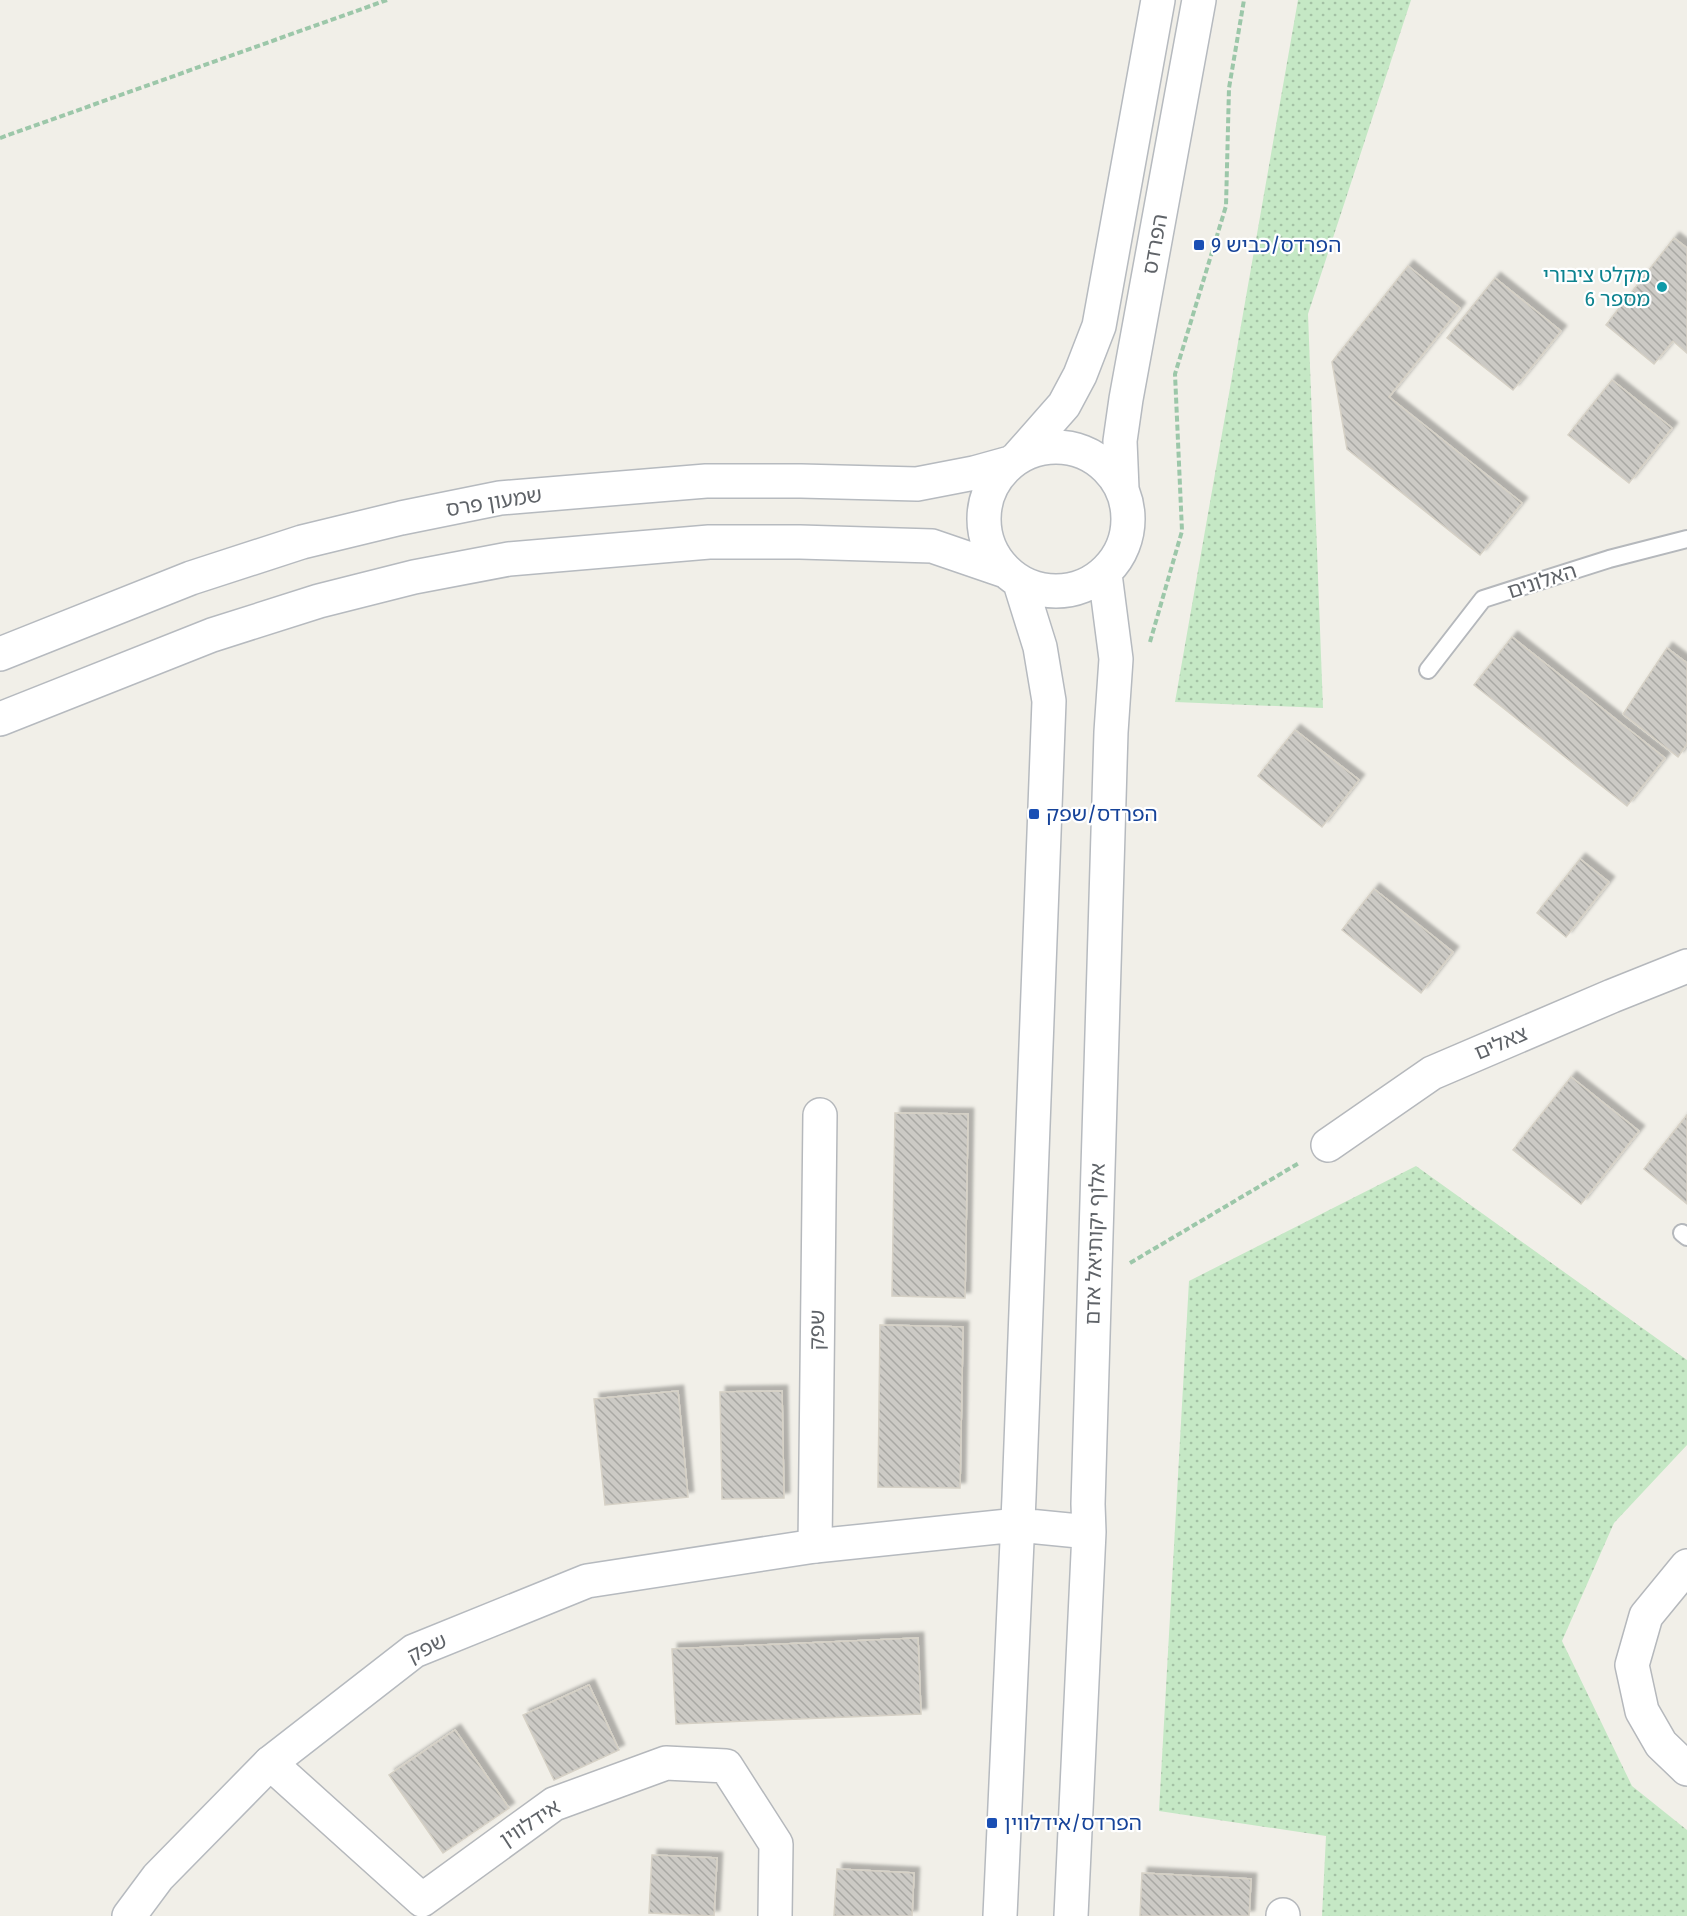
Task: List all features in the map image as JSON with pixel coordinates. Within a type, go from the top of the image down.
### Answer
[{"type":"street","name":"הפרדס","points":[[1014,460],[1064,405],[1080,375],[1099,326],[1158,0]]},
{"type":"street","name":"הפרדס","points":[[1122,489],[1120,441],[1125,399],[1199,0]]},
{"type":"street","points":[[0,719],[212,635],[319,601],[414,577],[509,559],[709,542],[932,546],[1013,577],[1042,591],[1064,592],[1086,586],[1105,573],[1119,556],[1128,534],[1128,511],[1122,489],[1108,469],[1089,455],[1066,447],[1042,448],[1014,460],[996,479],[987,496],[983,517],[985,537],[993,556],[1013,577],[1041,647],[1049,701],[1018,1525],[1000,1916]]},
{"type":"street","name":"שמעון פרס","points":[[0,654],[191,578],[302,542],[401,518],[500,498],[706,481],[917,484],[974,473],[1014,460]]},
{"type":"street","name":"אלוף יקותיאל אדם","points":[[1071,1916],[1089,1532],[1094,1284],[1111,732],[1116,659],[1105,573]]},
{"type":"street","name":"צאלים","points":[[1328,1146],[1432,1073],[1687,966]]},
{"type":"street","name":"שפק","points":[[815,1546],[820,1115]]},
{"type":"street","name":"שפק","points":[[129,1916],[158,1877],[270,1763],[414,1651],[576,1585],[587,1581],[815,1546],[1018,1525],[1089,1532]]},
{"type":"street","points":[[1687,1566],[1646,1616],[1632,1665],[1642,1711],[1661,1744],[1687,1769]]},
{"type":"street","name":"אידלווין","points":[[270,1763],[424,1908],[554,1804],[666,1763],[726,1766],[776,1844],[775,1916]]},
{"type":"lane","name":"האלונים","points":[[1428,670],[1483,599],[1609,559],[1687,539]]},
{"type":"path","points":[[0,138],[387,0]]},
{"type":"path","points":[[1147,653],[1182,531],[1175,374],[1226,206],[1229,88],[1244,0]]},
{"type":"path","points":[[1094,1284],[1328,1146]]},
{"type":"path","points":[[1131,1274],[1132,1251]]},
{"type":"green space","points":[[1298,0],[1411,0],[1308,314],[1323,708],[1175,702]]},
{"type":"green space","points":[[1416,1166],[1687,1360],[1687,1445],[1614,1523],[1562,1641],[1632,1786],[1687,1830],[1687,1916],[1322,1916],[1326,1836],[1159,1811],[1189,1281]]},
{"type":"building","name":"מקלט ציבורי מספר 6","points":[[1674,238],[1687,248],[1687,353],[1673,341],[1654,364],[1606,325]]},
{"type":"building","points":[[1408,266],[1460,308],[1389,397],[1522,503],[1480,555],[1347,449],[1332,362]]},
{"type":"building","points":[[1495,278],[1561,331],[1513,390],[1447,338]]},
{"type":"building","points":[[1612,380],[1672,428],[1629,483],[1568,435]]},
{"type":"building","points":[[1512,637],[1665,758],[1627,806],[1474,685]]},
{"type":"building","points":[[1667,648],[1687,663],[1687,744],[1678,757],[1623,714]]},
{"type":"building","points":[[1295,730],[1359,780],[1322,827],[1258,776]]},
{"type":"building","points":[[1580,859],[1609,882],[1566,937],[1537,913]]},
{"type":"building","points":[[1374,889],[1453,952],[1421,993],[1342,930]]},
{"type":"building","points":[[1571,1077],[1639,1131],[1581,1204],[1513,1150]]},
{"type":"building","points":[[895,1113],[968,1114],[965,1298],[892,1296]]},
{"type":"building","points":[[1687,1115],[1687,1204],[1644,1169]]},
{"type":"building","points":[[880,1325],[963,1327],[960,1488],[878,1487]]},
{"type":"building","points":[[678,1391],[688,1497],[605,1505],[594,1399]]},
{"type":"building","points":[[782,1391],[784,1498],[722,1499],[720,1392]]},
{"type":"building","points":[[918,1638],[921,1714],[676,1724],[672,1649]]},
{"type":"building","points":[[589,1685],[619,1750],[554,1780],[523,1715]]},
{"type":"building","points":[[455,1730],[509,1808],[443,1853],[389,1775]]},
{"type":"building","points":[[652,1855],[717,1858],[714,1916],[649,1913]]},
{"type":"building","points":[[837,1869],[914,1873],[912,1916],[834,1916]]},
{"type":"building","points":[[1142,1873],[1251,1879],[1249,1916],[1140,1916]]},
{"type":"place","name":"הפרדס/כביש 9","points":[[1199,245]]},
{"type":"place","name":"מקלט ציבורי מספר 6","points":[[1662,287]]},
{"type":"place","name":"הפרדס/שפק","points":[[1034,814]]},
{"type":"place","name":"הפרדס/אידלווין","points":[[992,1823]]}]
